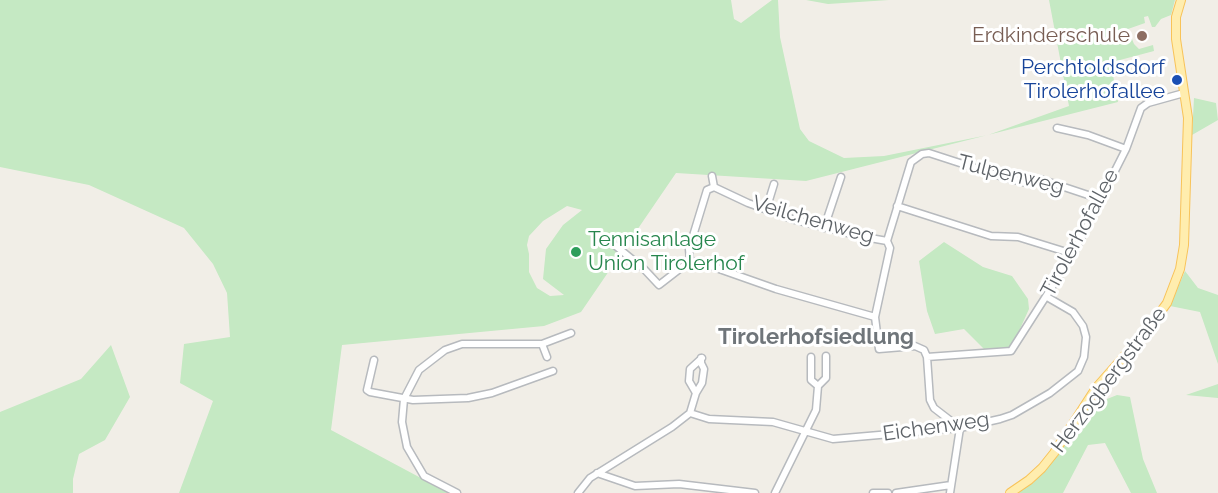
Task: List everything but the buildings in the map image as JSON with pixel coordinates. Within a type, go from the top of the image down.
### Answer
[{"type":"main road","name":"Herzogbergstraße","points":[[1010,493],[1029,480],[1054,453],[1096,388],[1148,329],[1167,303],[1180,269],[1184,245],[1188,118],[1176,39],[1176,17],[1181,0]]},
{"type":"street","name":"Tirolerhofallee","points":[[927,357],[1011,351],[1073,254],[1126,149],[1144,105],[1184,93]]},
{"type":"street","points":[[1057,128],[1088,135],[1126,149]]},
{"type":"street","name":"Tulpenweg","points":[[897,206],[911,162],[922,154],[929,153],[1026,183],[1040,178],[1100,199]]},
{"type":"street","points":[[690,261],[689,249],[710,189],[712,176]]},
{"type":"street","points":[[824,228],[841,177]]},
{"type":"street","points":[[766,210],[774,184]]},
{"type":"street","name":"Veilchenweg","points":[[710,189],[824,228],[887,241]]},
{"type":"street","points":[[950,493],[960,428],[934,408],[930,400],[927,357],[924,350],[915,346],[879,349],[875,317],[890,248],[887,241],[897,206],[991,236],[1018,237],[1073,254]]},
{"type":"street","points":[[606,238],[644,269],[658,285],[690,261],[776,289],[875,317]]},
{"type":"street","name":"Eichenweg","points":[[690,413],[709,419],[773,422],[833,439],[960,428],[1012,415],[1050,393],[1078,371],[1084,357],[1086,337],[1083,326],[1073,312],[1047,297]]},
{"type":"street","points":[[458,493],[424,476],[407,447],[402,422],[404,399],[419,370],[445,350],[462,344],[542,344],[571,333]]},
{"type":"street","points":[[542,344],[547,357]]},
{"type":"street","points":[[775,493],[816,410],[818,386],[826,378],[826,356]]},
{"type":"street","points":[[812,357],[811,380],[818,386]]},
{"type":"street","points":[[578,493],[597,473],[672,427],[690,413],[696,393],[702,383],[704,369],[701,363],[702,358],[690,369],[689,381],[696,393]]},
{"type":"street","points":[[374,360],[367,390],[404,399],[468,398],[492,393],[553,371]]},
{"type":"street","points":[[597,473],[635,486],[680,484],[755,493]]},
{"type":"street","points":[[896,493],[951,485]]},
{"type":"street","points":[[873,493],[888,493]]},
{"type":"green space","points":[[0,0],[731,0],[734,19],[741,23],[772,0],[778,0],[780,37],[800,129],[809,141],[844,158],[884,156],[986,135],[806,181],[676,173],[581,312],[544,326],[342,345],[331,430],[449,493],[179,493],[213,401],[180,383],[184,344],[230,337],[227,293],[213,264],[184,228],[89,185],[0,167]],"holes":[[[567,206],[582,210],[563,225],[546,249],[543,279],[564,295],[550,296],[537,288],[529,272],[527,245],[529,236],[543,221]]]},
{"type":"green space","points":[[806,0],[889,0],[828,4]]},
{"type":"green space","points":[[1049,0],[1175,0],[1171,15],[1161,19],[1155,27],[1152,27],[1148,16],[1144,17],[1145,23],[1128,29],[1134,44],[1139,49],[1153,45],[1154,51],[1120,60],[1112,70],[1118,102],[989,135],[1069,106]]},
{"type":"green space","points":[[1194,98],[1216,103],[1218,120],[1192,135]]},
{"type":"green space","points":[[944,242],[983,267],[1012,276],[1028,299],[1029,309],[1015,340],[1007,350],[985,350],[964,329],[935,334],[927,311],[919,261]]},
{"type":"green space","points":[[1185,271],[1198,288],[1218,295],[1218,364],[1200,312],[1170,306]]},
{"type":"green space","points":[[111,345],[130,397],[105,440],[79,454],[73,479],[73,493],[0,493],[0,412],[81,379]]},
{"type":"green space","points":[[1218,384],[1218,398],[1186,395]]},
{"type":"green space","points":[[1117,395],[1130,397],[1143,459],[1157,493],[1131,493],[1105,443],[1088,445],[1063,493],[1018,493],[1034,482],[1092,405]]},
{"type":"place","name":"Erdkinderschule","points":[[1142,36]]},
{"type":"place","name":"Perchtoldsdorf Tirolerhofallee","points":[[1177,80]]},
{"type":"place","name":"Tennisanlage Union Tirolerhof","points":[[576,252]]},
{"type":"district","name":"Tirolerhofsiedlung","points":[[816,337]]}]
